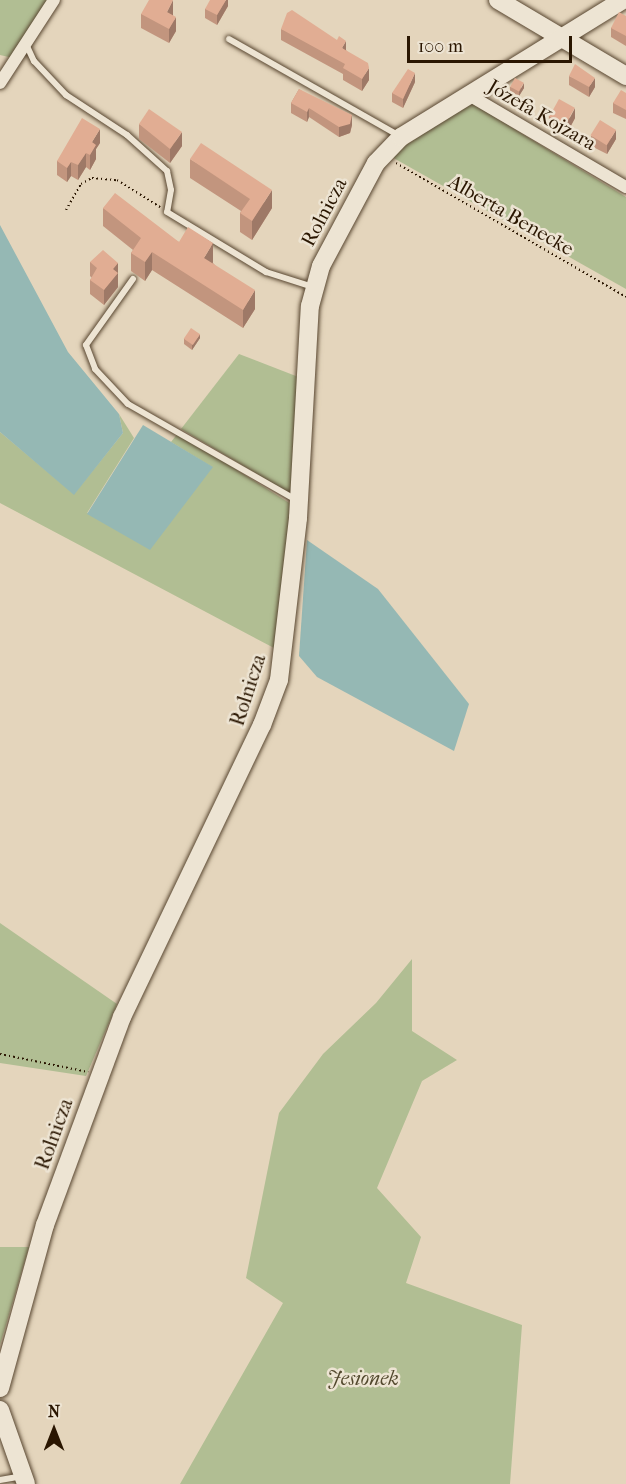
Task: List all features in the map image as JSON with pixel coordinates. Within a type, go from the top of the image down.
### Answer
[{"type":"street","points":[[0,83],[54,0]]},
{"type":"street","points":[[498,0],[626,76]]},
{"type":"street","name":"Rolnicza","points":[[0,1388],[45,1225],[122,1017],[262,725],[279,680],[299,501],[314,287],[321,266],[383,156],[401,136],[625,0]]},
{"type":"street","name":"Józefa Kojzara","points":[[469,95],[626,187]]},
{"type":"street","points":[[0,1413],[24,1480]]},
{"type":"lane","points":[[229,39],[401,136]]},
{"type":"lane","points":[[26,44],[33,62],[66,95],[127,135],[167,171],[171,190],[167,212],[266,272],[314,287]]},
{"type":"lane","points":[[133,279],[86,345],[95,369],[128,404],[299,501]]},
{"type":"lane","points":[[0,1480],[24,1480]]},
{"type":"path","name":"Alberta Benecke","points":[[383,156],[626,297]]},
{"type":"path","points":[[66,210],[81,184],[92,178],[117,180],[167,212]]},
{"type":"path","points":[[0,1054],[83,1069],[99,1078]]},
{"type":"green space","points":[[0,0],[51,0],[13,58],[0,55]]},
{"type":"green space","points":[[470,102],[626,197],[626,289],[390,156]]},
{"type":"green space","points":[[239,354],[301,378],[291,494],[181,429]]},
{"type":"green space","points":[[119,414],[134,438],[87,513],[212,467],[171,442],[178,433],[294,506],[274,648],[0,503],[0,432],[74,494],[123,433]]},
{"type":"green space","points":[[0,923],[117,1004],[86,1076],[0,1063]]},
{"type":"green space","name":"Jesionek","points":[[412,959],[412,1031],[457,1060],[422,1081],[377,1188],[421,1237],[406,1283],[522,1325],[510,1484],[180,1484],[283,1303],[246,1278],[279,1113],[323,1054],[376,1003]]},
{"type":"green space","points":[[0,1247],[29,1247],[0,1345]]},
{"type":"water","points":[[0,225],[68,352],[119,414],[123,433],[74,495],[0,432]]},
{"type":"water","points":[[143,425],[213,467],[150,550],[87,514]]},
{"type":"water","points":[[307,540],[378,589],[469,704],[454,751],[317,677],[299,656]]},
{"type":"building","points":[[149,0],[173,0],[167,12],[176,17],[169,29],[141,14]]},
{"type":"building","points":[[210,0],[226,0],[217,15],[205,9]]},
{"type":"building","points":[[292,10],[337,40],[339,36],[346,41],[342,48],[368,63],[369,68],[362,79],[343,68],[345,64],[281,29],[287,13]]},
{"type":"building","points":[[619,12],[626,16],[626,36],[611,28]]},
{"type":"building","points":[[575,64],[595,78],[589,87],[569,76]]},
{"type":"building","points":[[408,69],[415,73],[403,99],[392,93]]},
{"type":"building","points":[[515,78],[524,83],[519,92],[510,87]]},
{"type":"building","points":[[299,89],[352,115],[350,124],[339,127],[309,108],[307,112],[291,103]]},
{"type":"building","points":[[621,90],[626,93],[626,110],[613,103]]},
{"type":"building","points":[[559,99],[575,108],[565,125],[549,116]]},
{"type":"building","points":[[149,109],[182,132],[170,149],[139,124]]},
{"type":"building","points":[[82,118],[100,129],[92,142],[96,145],[90,155],[86,153],[78,165],[71,162],[67,168],[57,161]]},
{"type":"building","points":[[600,120],[616,130],[607,145],[590,135]]},
{"type":"building","points":[[201,143],[272,190],[252,221],[240,213],[250,199],[190,159]]},
{"type":"building","points":[[115,193],[179,242],[188,227],[213,243],[204,258],[255,290],[243,310],[152,252],[145,262],[131,253],[141,238],[103,208]]},
{"type":"building","points":[[103,250],[118,263],[113,269],[118,273],[104,290],[90,280],[97,268],[90,262]]},
{"type":"building","points":[[191,328],[200,334],[193,345],[184,339]]}]
